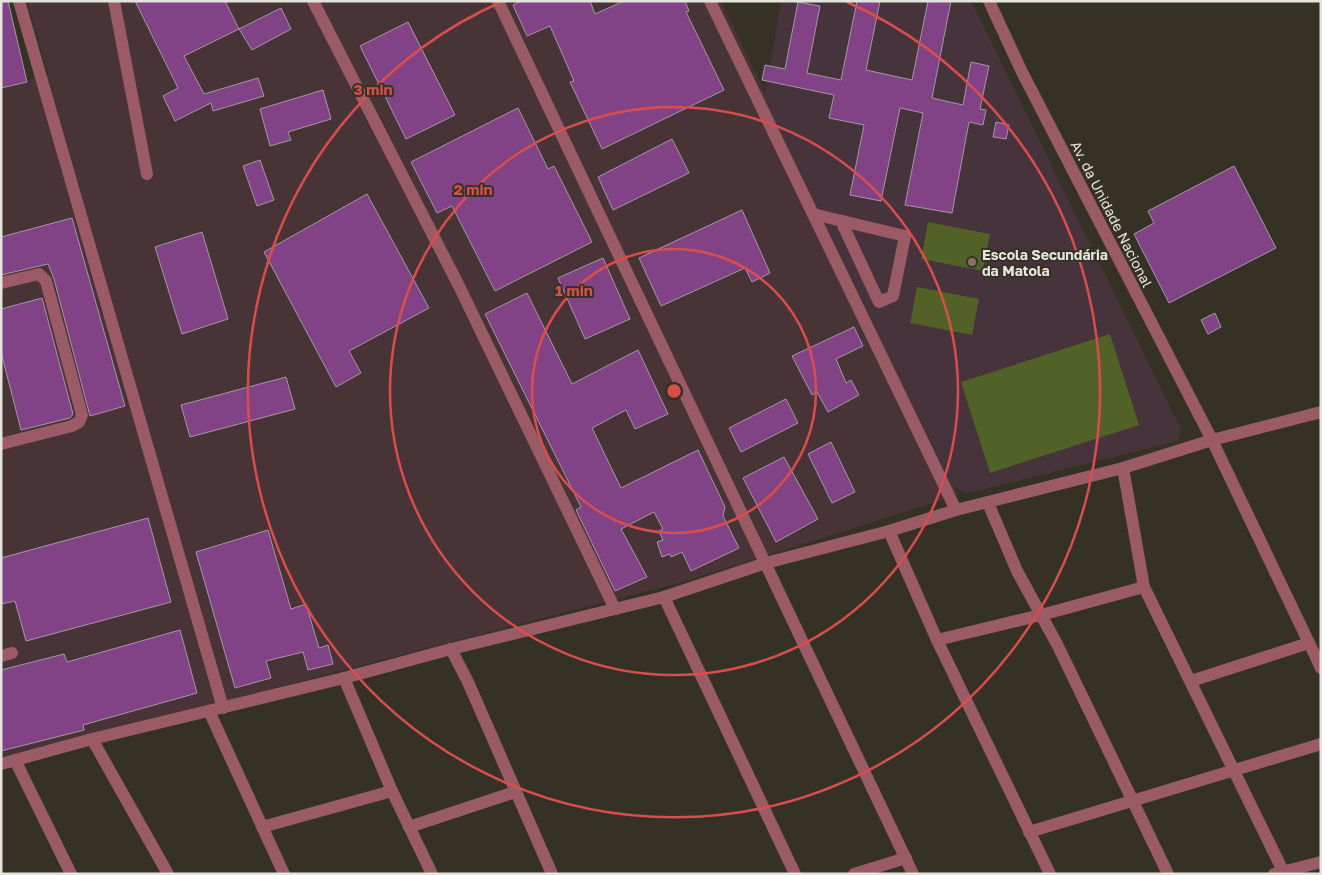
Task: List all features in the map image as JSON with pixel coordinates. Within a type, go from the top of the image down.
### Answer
[{"type":"street","points":[[19,1],[223,708]]},
{"type":"street","points":[[114,1],[147,174]]},
{"type":"street","points":[[313,1],[459,286],[615,609]]},
{"type":"street","points":[[498,1],[914,874]]},
{"type":"street","points":[[710,1],[956,510]]},
{"type":"street","name":"Av. da Unidade Nacional","points":[[989,1],[1021,70],[1212,440],[1321,668]]},
{"type":"street","points":[[813,214],[905,236],[893,296],[879,302],[842,221]]},
{"type":"street","points":[[1,283],[39,274],[46,281],[82,415],[79,422],[72,426],[1,444]]},
{"type":"street","points":[[1,764],[92,739],[344,678],[451,649],[664,597],[766,563],[889,531],[956,510],[1123,468],[1212,440],[1321,412]]},
{"type":"street","points":[[1123,468],[1144,586],[1232,769],[1256,810],[1279,872],[1316,867]]},
{"type":"street","points":[[988,503],[1017,571],[1135,801],[1168,874]]},
{"type":"street","points":[[889,531],[937,640],[1050,874]]},
{"type":"street","points":[[937,640],[1041,615],[1144,586]]},
{"type":"street","points":[[664,597],[795,874]]},
{"type":"street","points":[[1191,681],[1309,643]]},
{"type":"street","points":[[451,649],[468,682],[552,874]]},
{"type":"street","points":[[344,678],[392,791],[432,874]]},
{"type":"street","points":[[209,711],[284,874]]},
{"type":"street","points":[[92,739],[168,874]]},
{"type":"street","points":[[1029,832],[1135,801],[1232,769],[1321,744]]},
{"type":"street","points":[[15,760],[71,874]]},
{"type":"street","points":[[262,827],[392,791]]},
{"type":"street","points":[[409,827],[515,792]]},
{"type":"street","points":[[854,874],[906,858]]},
{"type":"shaded area","points":[[27,1],[721,1],[958,495],[686,581],[1,759],[1,87],[48,75]]},
{"type":"shaded area","name":"Escola Secundária da Matola","points":[[781,1],[971,1],[1181,429],[1178,441],[965,494],[953,485],[765,95]]},
{"type":"green space","points":[[928,222],[990,234],[983,271],[921,259]]},
{"type":"green space","points":[[917,287],[979,299],[972,335],[910,323]]},
{"type":"green space","points":[[1110,334],[1139,425],[990,473],[961,382]]},
{"type":"building","points":[[1,1],[8,1],[27,82],[1,88]]},
{"type":"building","points":[[135,1],[225,1],[239,29],[184,56],[204,94],[258,78],[264,96],[213,111],[211,103],[175,121],[163,96],[178,88]]},
{"type":"building","points":[[521,1],[590,1],[595,14],[624,1],[685,1],[689,11],[686,12],[724,90],[602,149],[570,82],[574,81],[550,26],[527,36],[513,5]]},
{"type":"building","points":[[857,1],[880,1],[866,70],[912,80],[928,1],[951,1],[932,98],[963,105],[971,62],[989,66],[980,109],[986,110],[983,125],[969,122],[952,213],[905,205],[923,113],[900,108],[881,201],[850,195],[864,125],[829,118],[834,95],[762,80],[765,65],[785,69],[798,2],[820,6],[807,73],[841,80]]},
{"type":"building","points":[[281,8],[291,29],[252,50],[239,29]]},
{"type":"building","points":[[408,22],[455,115],[406,139],[360,46]]},
{"type":"building","points":[[323,90],[331,119],[288,132],[291,140],[270,146],[260,109]]},
{"type":"building","points":[[518,108],[548,169],[554,166],[592,242],[495,291],[452,206],[437,213],[411,162]]},
{"type":"building","points":[[996,122],[1009,125],[1006,139],[993,137]]},
{"type":"building","points":[[672,139],[689,173],[613,210],[598,177]]},
{"type":"building","points":[[260,160],[274,200],[257,206],[243,166]]},
{"type":"building","points":[[1234,166],[1276,248],[1169,303],[1134,234],[1154,223],[1148,211]]},
{"type":"building","points":[[367,194],[429,308],[349,351],[361,373],[336,387],[264,252]]},
{"type":"building","points":[[742,210],[770,273],[752,282],[745,268],[661,306],[639,258]]},
{"type":"building","points":[[72,218],[125,406],[90,416],[54,279],[48,264],[1,275],[1,237]]},
{"type":"building","points":[[202,232],[228,319],[182,334],[155,247]]},
{"type":"building","points":[[603,258],[630,319],[585,339],[558,278]]},
{"type":"building","points":[[527,293],[572,384],[638,350],[668,414],[635,429],[626,410],[592,428],[621,488],[698,450],[725,507],[723,516],[739,548],[691,571],[682,552],[671,557],[670,554],[662,557],[657,542],[663,540],[659,531],[663,529],[654,512],[621,529],[647,577],[615,591],[576,510],[581,507],[485,314]]},
{"type":"building","points":[[42,298],[73,414],[70,418],[21,430],[1,352],[1,309]]},
{"type":"building","points":[[1215,313],[1221,327],[1208,334],[1201,320]]},
{"type":"building","points":[[854,327],[863,346],[836,359],[846,383],[851,380],[859,395],[828,412],[817,392],[812,395],[792,356]]},
{"type":"building","points":[[286,377],[295,409],[190,437],[181,405]]},
{"type":"building","points":[[786,399],[798,423],[741,452],[729,428]]},
{"type":"building","points":[[831,442],[855,492],[832,503],[808,454]]},
{"type":"building","points":[[784,457],[818,519],[776,542],[743,478]]},
{"type":"building","points":[[148,518],[171,602],[26,641],[15,601],[1,604],[1,558]]},
{"type":"building","points":[[268,530],[291,609],[306,604],[319,648],[328,645],[333,664],[308,670],[303,652],[266,661],[271,678],[235,688],[196,552]]},
{"type":"building","points":[[180,630],[197,693],[83,725],[84,730],[1,751],[1,670],[64,654],[67,662]]},
{"type":"place","name":"Escola Secundária da Matola","points":[[972,262]]}]
